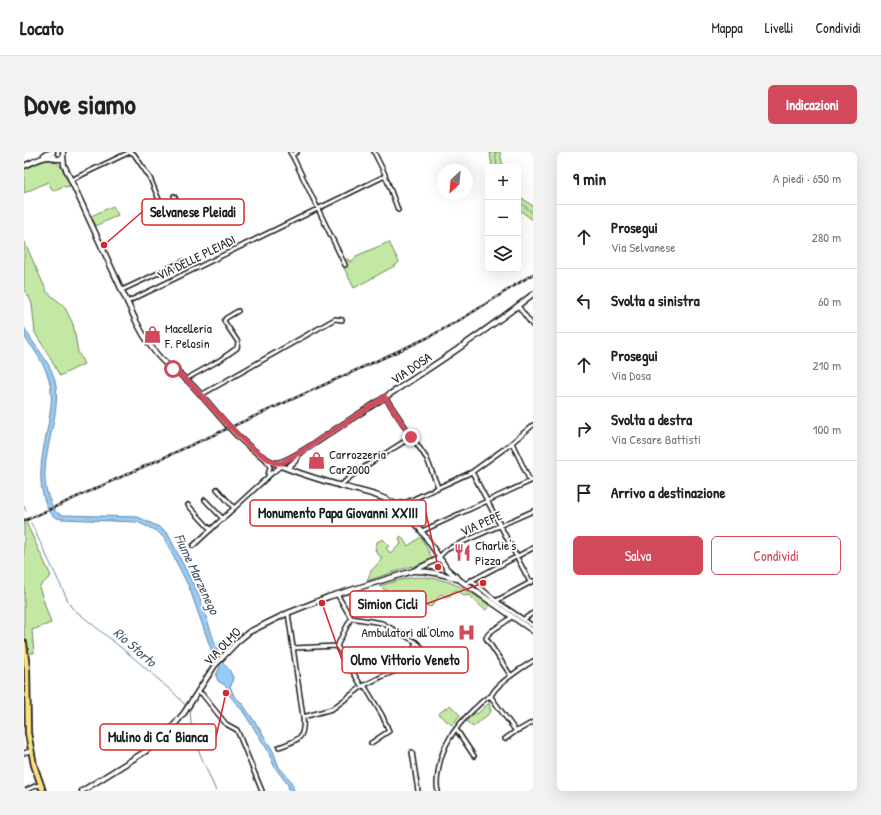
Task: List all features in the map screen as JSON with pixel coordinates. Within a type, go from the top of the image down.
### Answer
[{"type":"main road","points":[[24,643],[27,670],[27,739],[34,765],[43,789]]},
{"type":"street","points":[[24,165],[53,152],[56,159]]},
{"type":"street","points":[[71,180],[130,152],[134,154],[150,178],[162,207],[170,220],[183,213],[174,196]]},
{"type":"street","points":[[297,152],[291,154],[345,265]]},
{"type":"street","points":[[374,152],[398,210]]},
{"type":"street","points":[[56,159],[60,159],[63,154]]},
{"type":"street","points":[[63,154],[64,165],[140,330],[152,349],[186,380],[256,452],[266,459],[281,466],[382,498],[397,506],[405,512],[422,531],[440,559]]},
{"type":"street","points":[[24,165],[50,156],[64,165]]},
{"type":"street","name":"VIA DELLE PLEIADI","points":[[127,302],[385,176]]},
{"type":"street","points":[[122,290],[184,261]]},
{"type":"street","name":"VIA DOSA","points":[[274,463],[282,463],[298,454],[483,332],[533,294]]},
{"type":"street","points":[[518,306],[533,326]]},
{"type":"street","points":[[186,380],[237,348],[238,342],[224,321],[226,318],[238,311]]},
{"type":"street","points":[[201,395],[335,319],[342,320]]},
{"type":"street","points":[[385,397],[427,460],[438,487]]},
{"type":"street","points":[[397,506],[472,472],[512,443],[533,425]]},
{"type":"street","points":[[341,486],[353,475],[411,437]]},
{"type":"street","points":[[422,531],[531,481],[512,443]]},
{"type":"street","points":[[297,472],[295,468],[295,461],[298,454]]},
{"type":"street","points":[[287,468],[290,458]]},
{"type":"street","points":[[266,459],[270,467],[268,477]]},
{"type":"street","points":[[287,468],[295,461]]},
{"type":"street","points":[[193,546],[281,466]]},
{"type":"street","points":[[472,472],[516,557],[531,581],[495,602]]},
{"type":"street","points":[[217,489],[234,508]]},
{"type":"street","points":[[205,500],[222,519]]},
{"type":"street","points":[[405,512],[404,507],[407,502]]},
{"type":"street","points":[[188,505],[211,530]]},
{"type":"street","name":"VIA PEPE","points":[[440,559],[446,550],[533,511]]},
{"type":"street","points":[[426,537],[434,555],[430,568],[432,572]]},
{"type":"street","points":[[463,582],[471,580],[533,548]]},
{"type":"street","name":"VIA OLMO","points":[[82,791],[158,742],[184,713],[215,665],[249,632],[288,613],[337,594],[413,571],[440,559],[444,562],[446,567],[463,582],[533,626]]},
{"type":"street","points":[[441,574],[446,567]]},
{"type":"street","name":"VIA OLMO","points":[[413,571],[432,572],[463,582]]},
{"type":"street","name":"VIA OLMO","points":[[471,580],[512,616],[533,631]]},
{"type":"street","points":[[337,594],[351,618]]},
{"type":"street","points":[[279,747],[299,739],[302,736],[304,726],[288,613]]},
{"type":"street","points":[[524,620],[533,614]]},
{"type":"street","points":[[511,676],[486,638],[512,616]]},
{"type":"street","points":[[351,618],[382,623],[416,642],[439,664]]},
{"type":"street","points":[[337,646],[351,618]]},
{"type":"street","points":[[303,716],[332,709],[363,686],[408,666],[416,642]]},
{"type":"street","points":[[293,648],[337,646]]},
{"type":"street","points":[[337,646],[382,715],[389,731],[371,743]]},
{"type":"street","points":[[438,791],[437,780],[441,758],[447,743],[456,729],[511,676],[533,661]]},
{"type":"street","points":[[199,690],[226,724],[237,730],[262,791]]},
{"type":"street","points":[[491,696],[516,731]]},
{"type":"street","points":[[505,739],[533,722]]},
{"type":"street","points":[[456,729],[474,756]]},
{"type":"street","points":[[24,753],[30,751]]},
{"type":"street","points":[[412,752],[418,791]]},
{"type":"street","points":[[26,791],[35,786],[43,789]]},
{"type":"green space","points":[[490,152],[500,152],[502,164],[492,164]]},
{"type":"green space","points":[[46,160],[55,162],[62,168],[70,186],[64,186],[53,191],[48,182],[24,193],[24,169]]},
{"type":"green space","points":[[521,197],[533,206],[533,220],[521,211]]},
{"type":"green space","points":[[113,206],[118,215],[96,226],[91,216]]},
{"type":"green space","points":[[24,241],[47,292],[64,306],[73,324],[78,352],[84,364],[60,376],[35,333],[32,304],[24,290]]},
{"type":"green space","points":[[389,242],[399,262],[354,288],[343,266],[346,264],[344,260],[348,259],[349,262],[356,258],[356,256]]},
{"type":"green space","points":[[24,518],[51,576],[39,587],[51,623],[32,630],[34,653],[28,653],[24,632]]},
{"type":"green space","points":[[401,536],[408,546],[421,537],[432,558],[431,560],[413,568],[412,566],[367,581],[371,571],[382,559],[375,550],[377,542],[383,539],[389,546],[386,548],[390,553],[401,544],[399,538]]},
{"type":"green space","points":[[415,577],[447,581],[464,589],[490,606],[485,610],[470,595],[464,596],[457,590],[454,591],[448,598],[441,594],[431,607],[396,596],[379,586]]},
{"type":"green space","points":[[489,703],[491,712],[473,727],[465,720],[474,712],[477,714]]},
{"type":"green space","points":[[450,705],[460,715],[452,725],[438,714]]},
{"type":"water","name":"Fiume Marzenego","points":[[24,327],[47,362],[56,386],[55,415],[46,460],[45,475],[46,489],[53,508],[57,513],[64,515],[138,517],[159,527],[168,534],[200,598],[220,659],[230,671],[233,678],[230,686],[234,696],[242,703],[261,731],[273,751],[279,767],[291,781],[294,791],[289,791],[288,785],[274,766],[267,749],[242,710],[230,696],[226,686],[218,681],[216,675],[220,667],[212,652],[189,587],[164,538],[157,531],[137,522],[62,519],[56,518],[50,512],[42,492],[41,467],[51,405],[51,390],[43,364],[27,340]]},
{"type":"waterway","points":[[495,152],[497,164]]},
{"type":"waterway","points":[[521,203],[533,213]]},
{"type":"waterway","name":"Rio Storto","points":[[24,506],[26,511]]},
{"type":"waterway","name":"Rio Storto","points":[[31,523],[71,607],[135,659],[175,694],[187,707]]},
{"type":"waterway","name":"Rio Storto","points":[[189,709],[192,735],[216,791]]},
{"type":"railway","points":[[24,521],[427,338],[465,317],[533,274]]},
{"type":"place","name":"Selvanese Pleiadi","points":[[104,245]]},
{"type":"place","name":"Macelleria F. Pelosin","points":[[152,335]]},
{"type":"place","name":"Carrozzeria Car2000","points":[[316,461]]},
{"type":"place","name":"Charlie's Pizza","points":[[462,552]]},
{"type":"place","name":"Monumento Papa Giovanni XXIII","points":[[438,567]]},
{"type":"place","name":"Simion Cicli","points":[[483,583]]},
{"type":"place","name":"Olmo Vittorio Veneto","points":[[322,603]]},
{"type":"place","name":"Ambulatori all'Olmo","points":[[467,632]]},
{"type":"place","name":"Mulino di Ca’ Bianca","points":[[226,693]]},
{"type":"route","points":[[173,369],[189,382],[251,448],[264,458],[274,463],[282,463],[299,453],[385,397],[411,437]]}]
